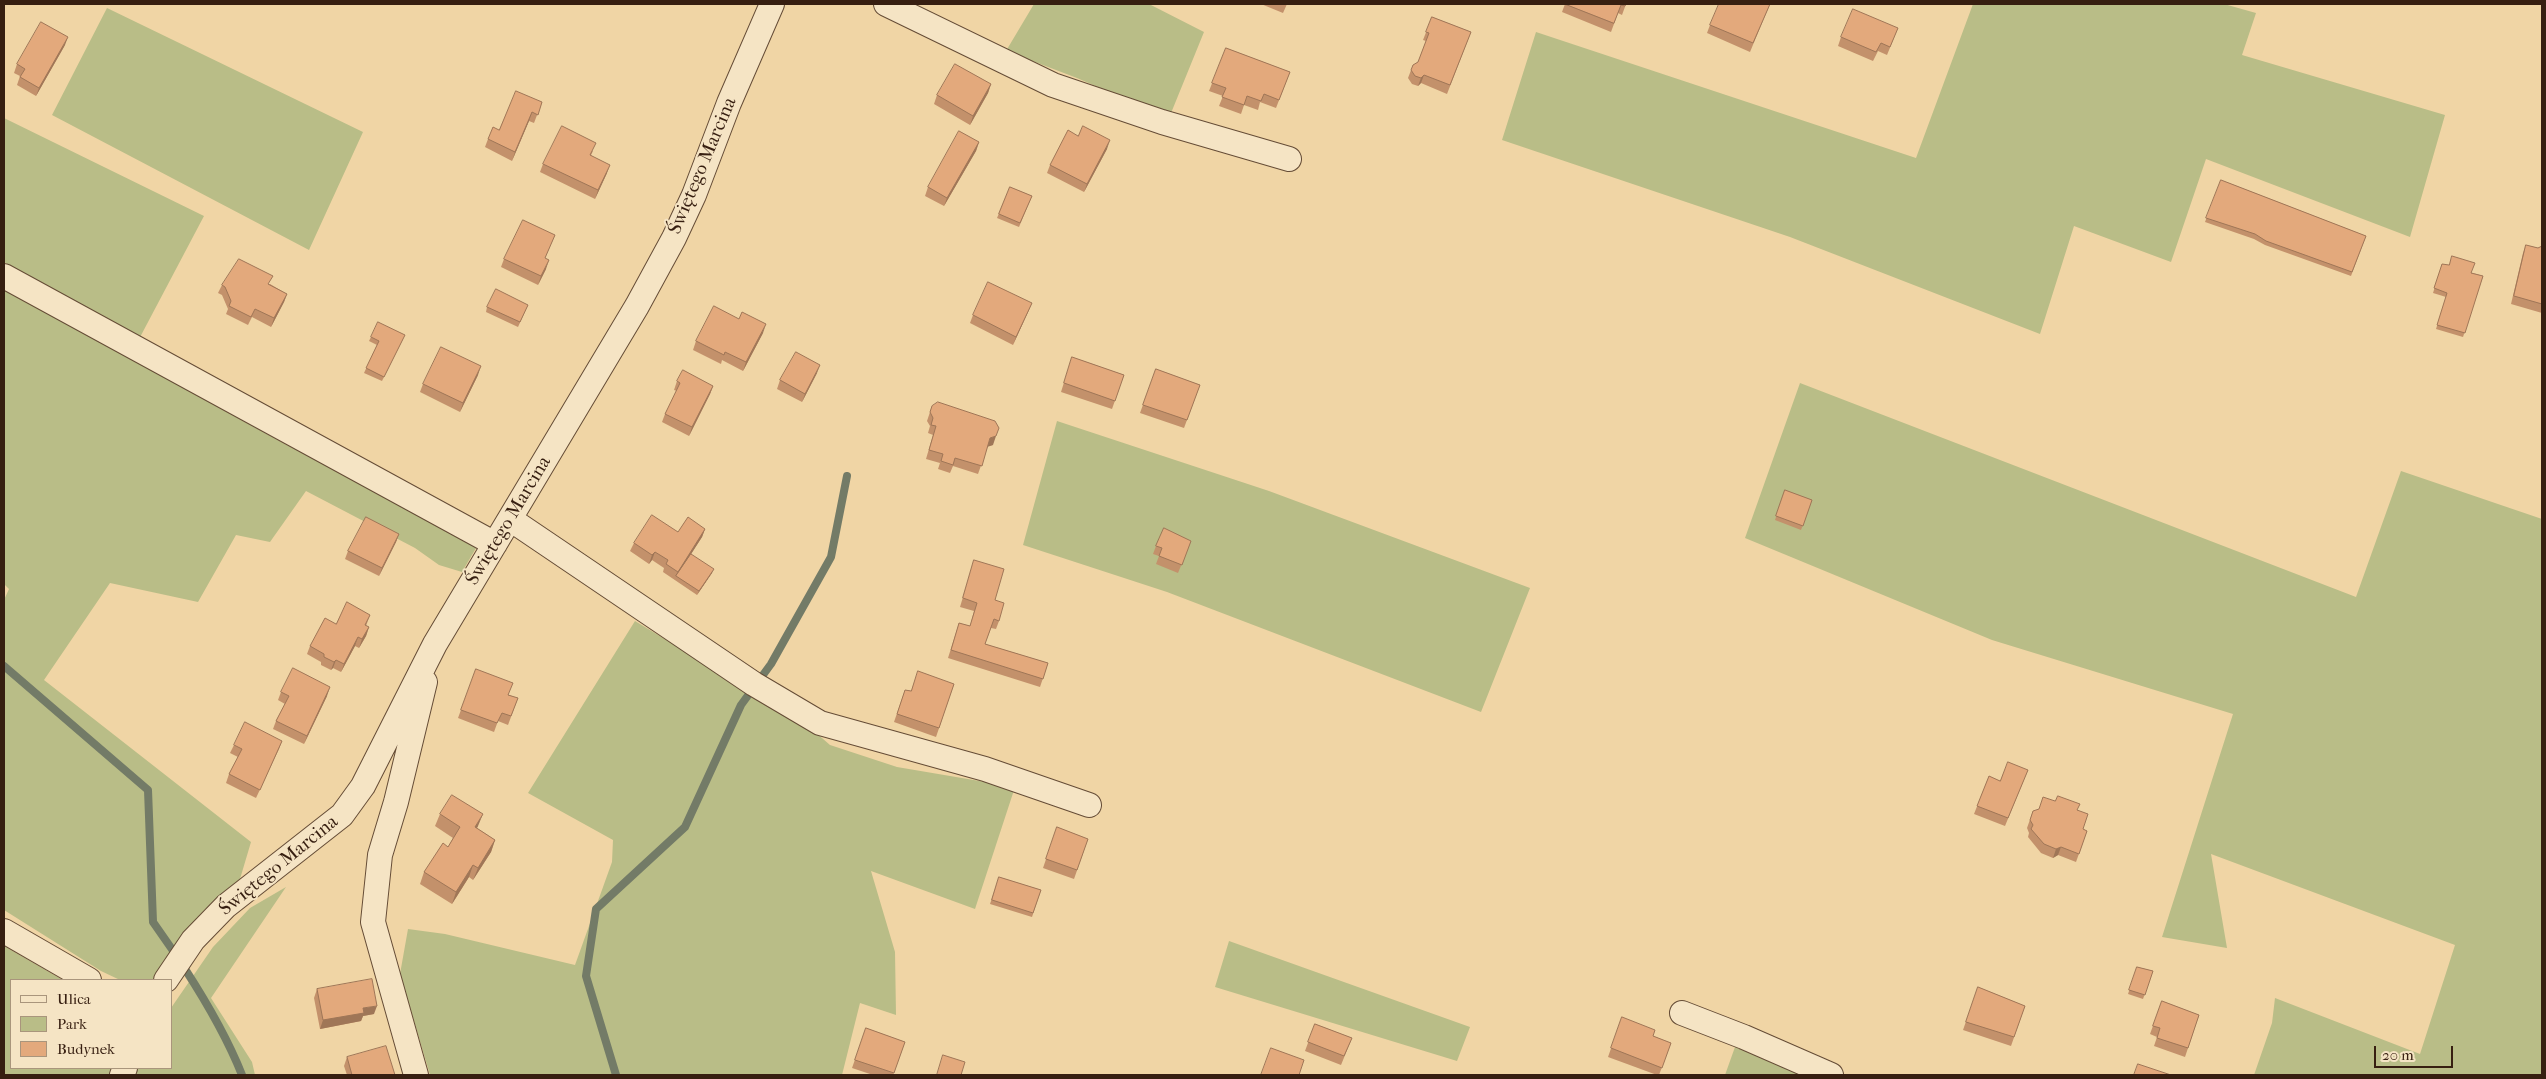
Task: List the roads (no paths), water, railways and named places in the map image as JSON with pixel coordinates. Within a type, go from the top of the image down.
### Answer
[{"type":"street","name":"Świętego Marcina","points":[[167,979],[193,940],[226,906],[342,815],[364,786],[435,644],[637,306],[674,238],[694,195],[729,103],[772,4]]},
{"type":"street","points":[[886,4],[1052,85],[1162,122],[1289,159]]},
{"type":"street","points":[[4,276],[495,544]]},
{"type":"street","points":[[510,519],[754,684],[820,722],[985,769],[1089,805]]},
{"type":"street","points":[[416,1075],[373,922],[380,855],[396,802],[435,644]]},
{"type":"street","points":[[4,931],[87,979]]},
{"type":"street","points":[[1682,1013],[1744,1037],[1831,1075]]},
{"type":"waterway","points":[[616,1075],[586,976],[596,909],[685,827],[741,705],[771,664],[831,557],[847,476]]},
{"type":"waterway","points":[[4,666],[148,790],[153,922],[176,955]]},
{"type":"waterway","points":[[185,969],[216,1020],[242,1075]]}]
